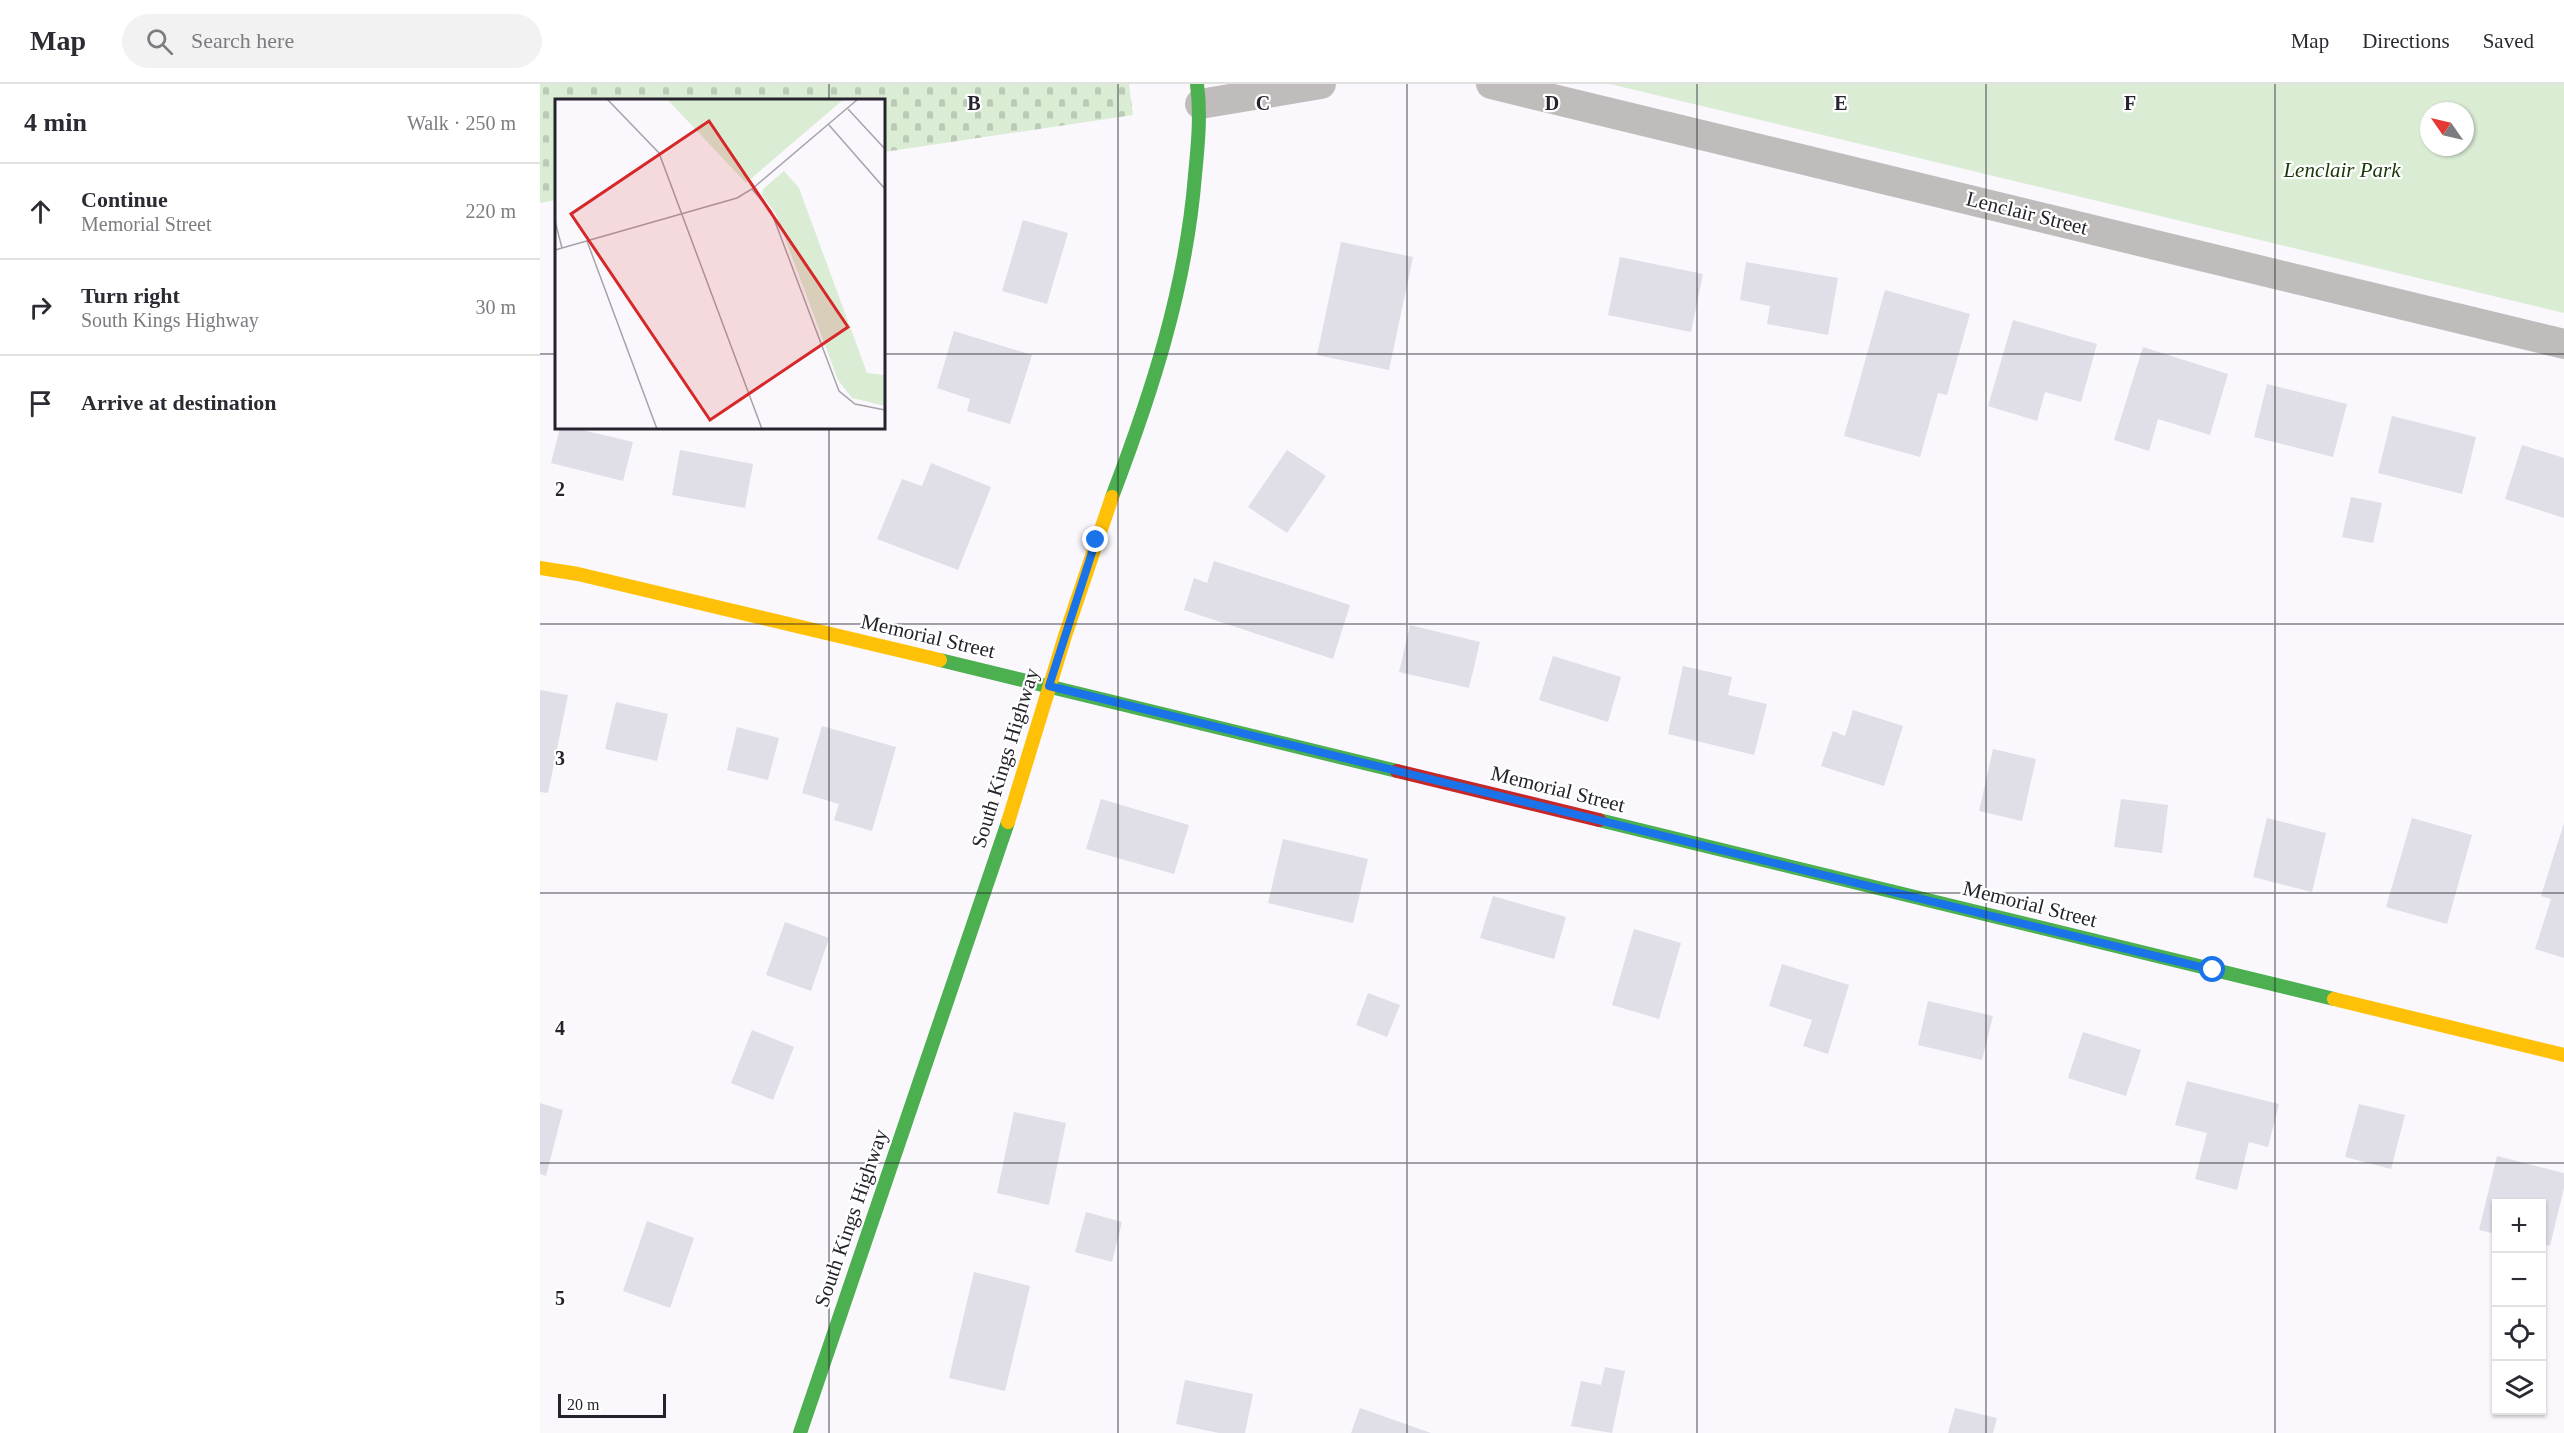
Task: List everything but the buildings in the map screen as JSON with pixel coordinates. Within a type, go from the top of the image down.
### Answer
[{"type":"street","points":[[1198,94],[1321,84]]},
{"type":"street","name":"Lenclair Street","points":[[1491,84],[2564,344]]},
{"type":"street","name":"South Kings Highway","points":[[800,1433],[1018,794],[1049,686],[1096,540],[1146,407],[1177,301],[1188,246],[1195,189],[1198,94]]},
{"type":"street","name":"Memorial Street","points":[[540,568],[578,574],[1049,686],[2564,1055]]},
{"type":"green space","points":[[540,84],[1129,84],[1133,115],[885,152],[885,99],[555,99],[555,200],[540,203]]},
{"type":"green space","name":"Lenclair Park","points":[[1610,84],[2564,84],[2564,313]]},
{"type":"traffic: fast","points":[[1112,497],[1153,379],[1184,258],[1198,141],[1197,84]]},
{"type":"traffic: fast","points":[[940,660],[1397,771]]},
{"type":"traffic: fast","points":[[1599,820],[2334,999]]},
{"type":"traffic: fast","points":[[800,1433],[1008,822]]},
{"type":"traffic: slow","points":[[1008,822],[1065,636],[1112,497]]},
{"type":"traffic: slow","points":[[540,568],[578,574],[940,660]]},
{"type":"traffic: slow","points":[[2334,999],[2564,1055]]},
{"type":"traffic: jam","points":[[1397,771],[1599,820]]},
{"type":"route","points":[[1096,540],[1049,686],[2213,970]]}]
